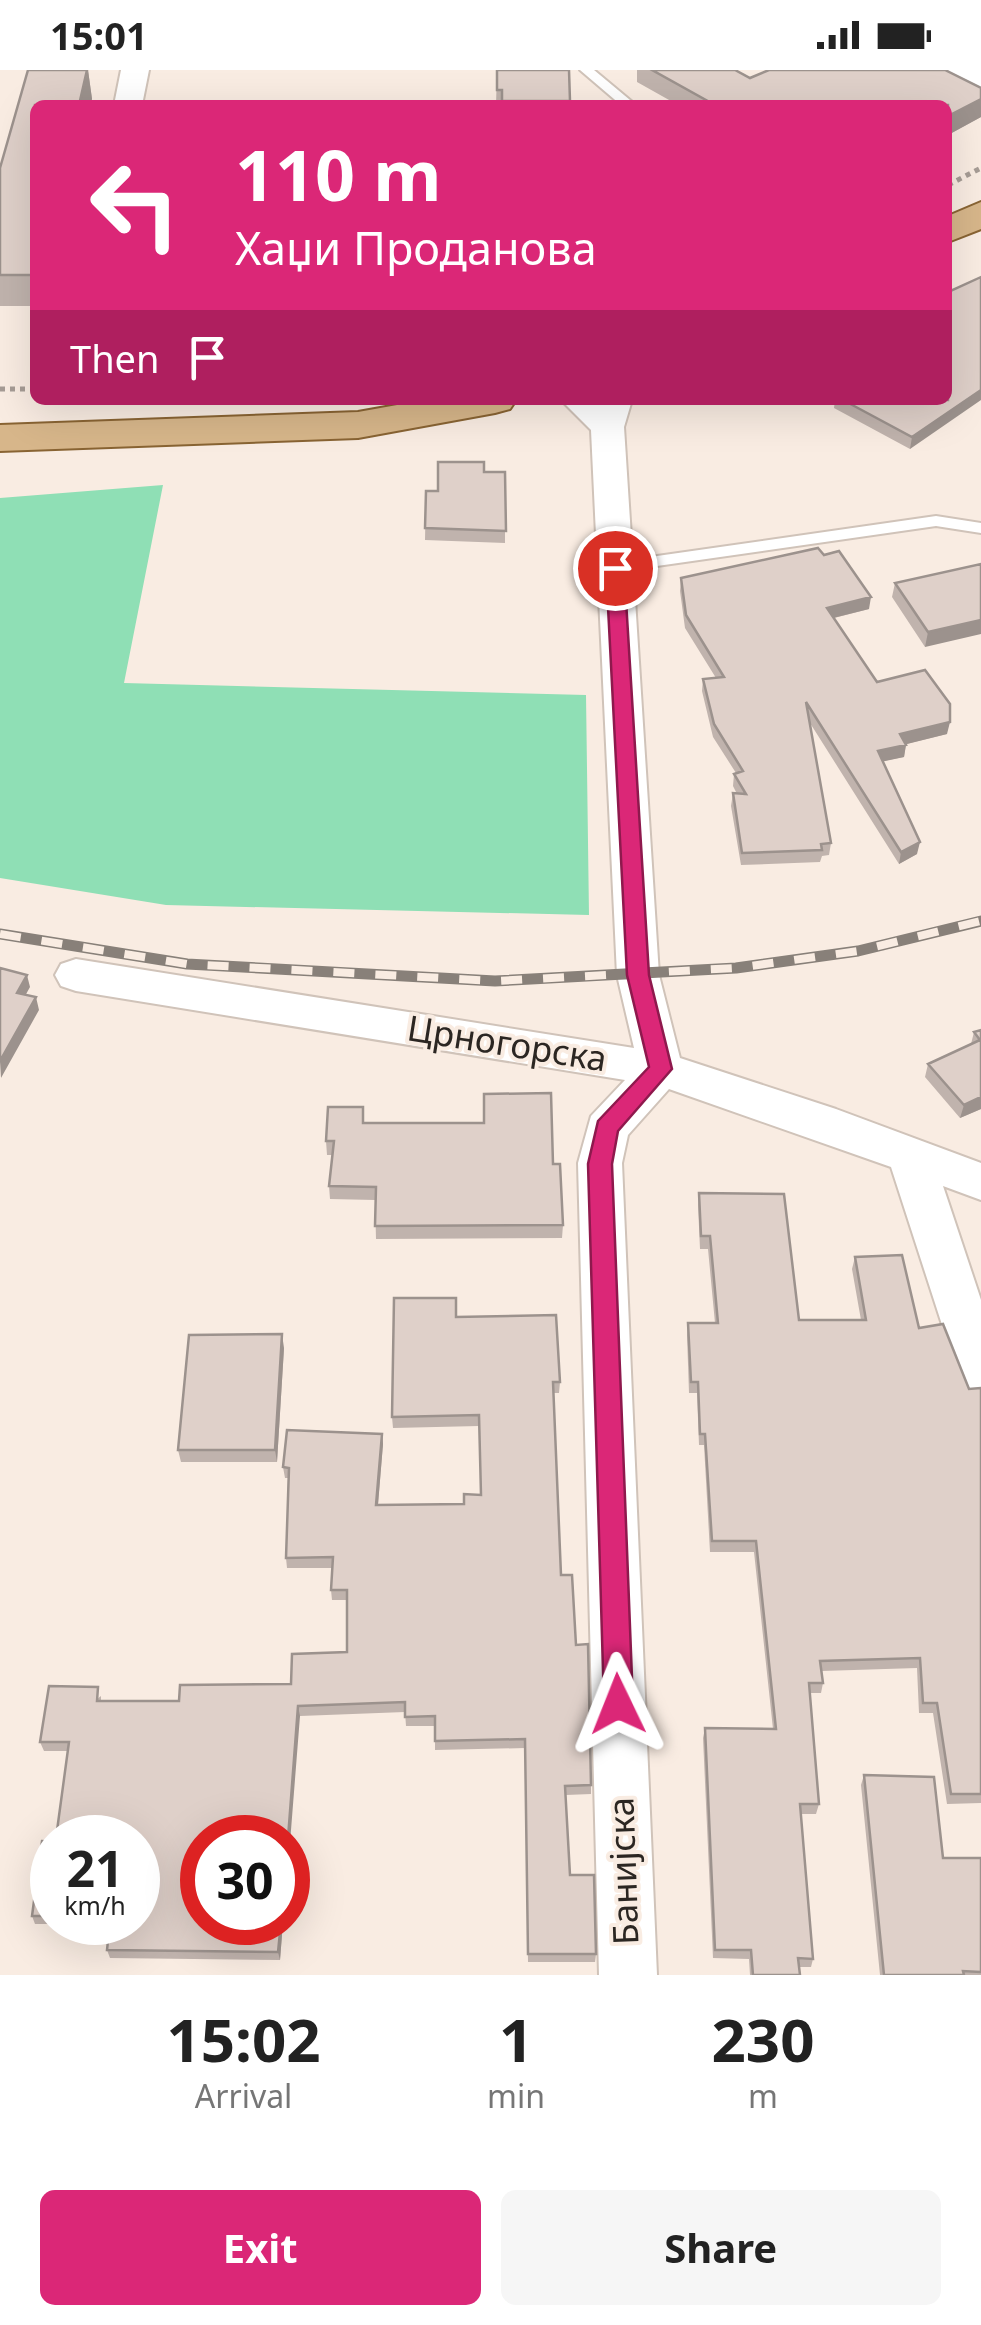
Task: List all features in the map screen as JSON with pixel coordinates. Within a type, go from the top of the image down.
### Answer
[{"type":"main road","points":[[952,199],[981,185]]},
{"type":"main road","points":[[952,229],[981,214]]},
{"type":"main road","points":[[0,407],[244,405]]},
{"type":"main road","points":[[0,438],[358,425],[468,405]]},
{"type":"street","points":[[129,100],[136,70]]},
{"type":"street","points":[[962,70],[981,80]]},
{"type":"street","points":[[612,414],[615,568],[638,975],[661,1069]]},
{"type":"street","name":"Црногорска","points":[[76,975],[661,1069],[820,1121],[981,1182]]},
{"type":"street","name":"Банијска","points":[[628,1975],[600,1164],[607,1128],[661,1069]]},
{"type":"street","points":[[910,1156],[981,1371]]},
{"type":"lane","points":[[586,70],[623,100]]},
{"type":"lane","points":[[615,568],[936,522],[981,528]]},
{"type":"path","points":[[952,182],[981,168]]},
{"type":"path","points":[[0,389],[30,389]]},
{"type":"green space","points":[[163,485],[124,683],[586,695],[589,915],[166,905],[0,878],[0,498]]},
{"type":"building","points":[[28,70],[87,70],[80,100],[30,100],[30,275],[0,275],[0,168]]},
{"type":"building","points":[[497,70],[569,70],[570,100],[502,100],[502,90],[497,90]]},
{"type":"building","points":[[652,70],[735,70],[750,78],[769,70],[945,70],[981,88],[981,99],[952,114],[952,100],[706,100]]},
{"type":"building","points":[[981,277],[981,390],[912,437],[852,405],[952,405],[952,290]]},
{"type":"building","points":[[438,462],[484,462],[484,472],[505,472],[506,531],[425,528],[426,491],[438,491]]},
{"type":"building","points":[[818,548],[824,555],[839,551],[871,597],[827,608],[877,682],[925,670],[950,704],[950,722],[900,734],[906,745],[878,751],[920,842],[901,852],[806,702],[831,843],[821,844],[822,850],[742,853],[733,793],[746,794],[734,774],[743,771],[714,724],[703,679],[724,677],[686,615],[681,578]]},
{"type":"building","points":[[981,564],[981,620],[928,632],[895,583]]},
{"type":"building","points":[[0,968],[27,975],[17,993],[36,997],[0,1061]]},
{"type":"building","points":[[981,1030],[981,1097],[964,1105],[928,1064],[980,1040],[974,1032]]},
{"type":"building","points":[[551,1093],[553,1164],[560,1164],[563,1225],[375,1226],[376,1187],[329,1186],[334,1141],[326,1141],[328,1107],[363,1107],[363,1123],[484,1123],[484,1094]]},
{"type":"building","points":[[699,1193],[784,1194],[799,1320],[866,1320],[855,1257],[902,1255],[919,1328],[943,1324],[969,1389],[981,1388],[981,1794],[951,1794],[937,1703],[923,1703],[920,1658],[820,1661],[823,1683],[809,1683],[819,1804],[800,1804],[813,1959],[798,1958],[800,1975],[753,1975],[751,1950],[715,1950],[705,1728],[776,1729],[756,1541],[712,1541],[705,1434],[700,1434],[698,1382],[691,1382],[688,1323],[718,1323],[710,1236],[701,1236]]},
{"type":"building","points":[[394,1298],[456,1298],[456,1317],[556,1315],[560,1382],[553,1382],[561,1575],[572,1575],[576,1645],[588,1644],[591,1785],[565,1786],[570,1875],[594,1875],[596,1954],[528,1954],[525,1739],[435,1741],[435,1716],[405,1717],[405,1702],[298,1706],[290,1815],[180,1815],[180,1945],[279,1945],[278,1952],[107,1950],[108,1945],[160,1945],[160,1815],[59,1815],[69,1742],[40,1742],[49,1686],[98,1687],[97,1701],[179,1701],[180,1685],[291,1684],[292,1654],[347,1652],[347,1590],[331,1590],[333,1557],[286,1558],[289,1468],[283,1467],[287,1430],[382,1434],[376,1505],[464,1504],[464,1494],[481,1495],[479,1415],[392,1417]]},
{"type":"building","points":[[282,1334],[275,1450],[178,1450],[189,1335]]},
{"type":"building","points":[[864,1775],[934,1777],[943,1858],[981,1858],[981,1972],[884,1975]]},
{"type":"railway","points":[[0,934],[187,964],[495,981],[736,968],[858,951],[981,921]]},
{"type":"route","points":[[615,568],[638,975],[661,1069],[607,1128],[600,1164],[618,1704]]}]
